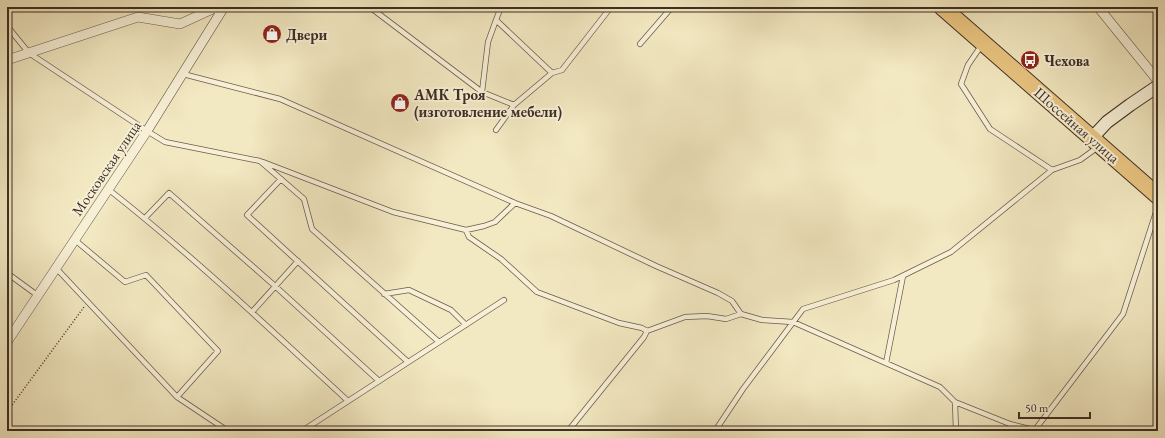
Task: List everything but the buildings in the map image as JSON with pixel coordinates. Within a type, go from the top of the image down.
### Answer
[{"type":"highway","name":"Шоссейная улица","points":[[949,9],[983,43],[1158,196]]},
{"type":"street","points":[[7,60],[138,17],[180,24],[218,7]]},
{"type":"street","name":"Московская улица","points":[[7,342],[147,131],[224,7]]},
{"type":"street","points":[[1098,7],[1158,81]]},
{"type":"street","points":[[1096,142],[1107,122],[1158,86]]},
{"type":"lane","points":[[482,92],[488,42],[501,7]]},
{"type":"lane","points":[[496,130],[514,105],[552,73],[562,70],[610,7]]},
{"type":"lane","points":[[640,44],[672,7]]},
{"type":"lane","points":[[734,7],[737,9],[739,7]]},
{"type":"lane","points":[[1155,7],[1158,10]]},
{"type":"lane","points":[[371,8],[482,92],[514,105]]},
{"type":"lane","points":[[496,20],[552,73]]},
{"type":"lane","points":[[7,26],[29,53],[165,142],[260,160],[393,212],[466,230],[495,222],[515,203]]},
{"type":"lane","points":[[983,43],[968,65],[961,84],[990,129],[1052,170]]},
{"type":"lane","points":[[183,74],[280,99],[515,203],[551,216],[656,266],[718,293],[732,301],[741,314]]},
{"type":"lane","points":[[715,431],[743,388],[803,308],[894,280],[951,252],[1052,170],[1080,160],[1096,142]]},
{"type":"lane","points":[[260,160],[304,199],[312,229],[439,342]]},
{"type":"lane","points":[[281,179],[247,215],[408,362]]},
{"type":"lane","points":[[108,189],[145,218],[252,312],[348,401]]},
{"type":"lane","points":[[145,218],[169,193],[275,286],[378,381]]},
{"type":"lane","points":[[568,431],[644,337],[647,331],[685,317],[707,316],[726,319],[741,314],[762,320],[793,322],[940,388],[955,402],[1010,424],[1036,431],[1123,314],[1158,206]]},
{"type":"lane","points":[[466,230],[469,237],[501,259],[537,292],[619,323],[642,328],[647,331]]},
{"type":"lane","points":[[75,239],[125,282],[146,275],[218,351],[177,397]]},
{"type":"lane","points":[[252,312],[298,261]]},
{"type":"lane","points":[[56,268],[177,397],[228,431]]},
{"type":"lane","points":[[7,273],[37,295]]},
{"type":"lane","points":[[886,363],[903,276]]},
{"type":"lane","points":[[384,294],[409,290],[451,310],[466,325]]},
{"type":"lane","points":[[302,431],[504,300]]},
{"type":"lane","points":[[955,402],[956,431]]},
{"type":"path","points":[[7,412],[88,302]]},
{"type":"place","name":"Двери","points":[[272,34]]},
{"type":"place","name":"Чехова","points":[[1030,60]]},
{"type":"place","name":"АМК Троя (изготовление мебели)","points":[[400,103]]}]
